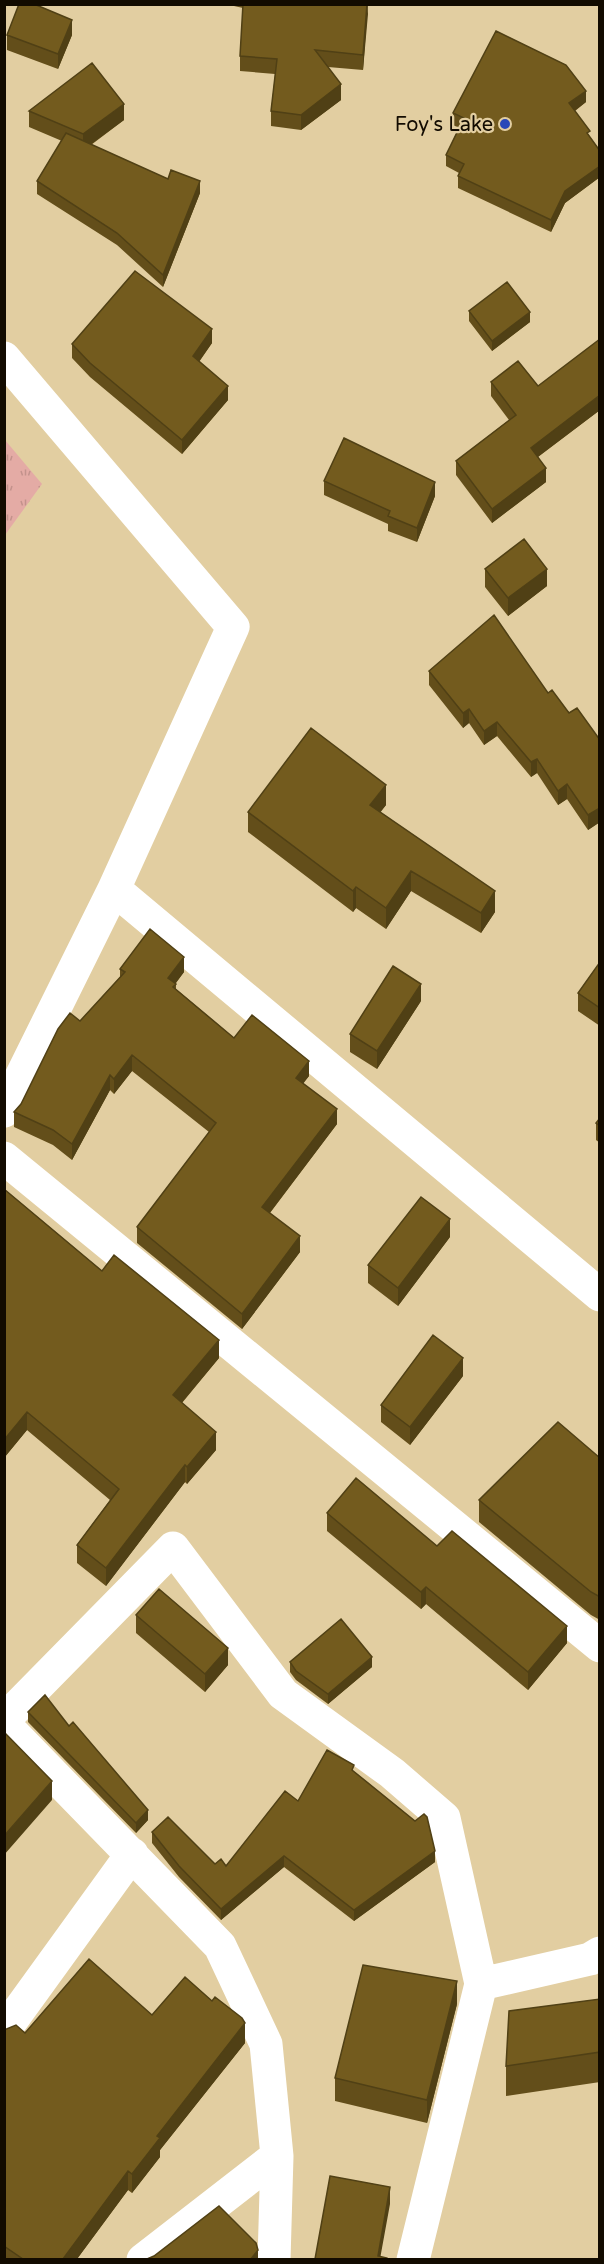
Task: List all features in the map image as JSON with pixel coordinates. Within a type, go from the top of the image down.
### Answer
[{"type":"street","points":[[4,358],[234,627],[114,889],[4,1111]]},
{"type":"street","points":[[114,889],[600,1295]]},
{"type":"street","points":[[4,1158],[600,1646]]},
{"type":"street","points":[[274,2259],[277,2156],[266,2044],[220,1946],[4,1722],[173,1548],[283,1694],[392,1773],[444,1818],[481,1984],[413,2259]]},
{"type":"street","points":[[4,2031],[132,1854]]},
{"type":"street","points":[[481,1984],[590,1959],[600,1953]]},
{"type":"street","points":[[143,2259],[277,2156]]},
{"type":"green space","points":[[5,440],[42,484],[5,535]]},
{"type":"building","points":[[19,4],[34,4],[72,20],[58,54],[7,35]]},
{"type":"building","points":[[243,4],[367,4],[363,55],[315,50],[341,84],[301,115],[271,111],[277,59],[240,56]]},
{"type":"building","points":[[496,31],[566,65],[586,91],[569,103],[590,131],[587,133],[600,151],[600,166],[565,191],[551,220],[458,176],[464,164],[446,155],[464,118],[453,113]]},
{"type":"building","points":[[92,63],[124,104],[83,134],[29,111]]},
{"type":"building","points":[[66,133],[168,179],[171,170],[200,181],[163,275],[117,233],[37,181]]},
{"type":"building","points":[[135,271],[212,329],[193,356],[228,386],[182,440],[90,363],[72,344]]},
{"type":"building","points":[[507,282],[530,312],[492,341],[469,311]]},
{"type":"building","points":[[600,339],[600,395],[531,448],[546,468],[492,509],[456,461],[516,415],[491,382],[518,361],[538,386]]},
{"type":"building","points":[[344,438],[435,482],[417,528],[388,516],[390,511],[324,481]]},
{"type":"building","points":[[524,539],[547,569],[508,598],[485,569]]},
{"type":"building","points":[[494,615],[548,693],[552,690],[569,713],[577,708],[600,740],[600,808],[588,815],[567,784],[558,791],[537,759],[531,762],[497,722],[484,731],[469,709],[463,713],[429,671]]},
{"type":"building","points":[[311,728],[386,785],[370,805],[495,891],[481,913],[411,871],[386,908],[356,887],[353,891],[248,812]]},
{"type":"building","points":[[150,929],[184,957],[168,978],[176,984],[173,987],[234,1038],[252,1015],[309,1061],[296,1078],[337,1109],[262,1207],[300,1236],[242,1314],[137,1227],[216,1123],[132,1055],[114,1079],[110,1075],[72,1144],[53,1130],[14,1112],[21,1104],[58,1029],[70,1013],[80,1021],[125,972],[120,969]]},
{"type":"building","points":[[600,962],[600,1008],[578,993]]},
{"type":"building","points":[[393,966],[421,984],[377,1051],[350,1034]]},
{"type":"building","points":[[4,1189],[102,1271],[114,1255],[219,1340],[173,1395],[216,1432],[187,1467],[185,1465],[106,1568],[77,1545],[119,1489],[27,1412],[4,1440]]},
{"type":"building","points":[[421,1197],[450,1219],[398,1288],[368,1265]]},
{"type":"building","points":[[433,1335],[463,1358],[410,1427],[381,1405]]},
{"type":"building","points":[[558,1422],[600,1458],[600,1597],[479,1500]]},
{"type":"building","points":[[356,1478],[437,1546],[452,1531],[567,1626],[528,1672],[426,1587],[421,1592],[327,1513]]},
{"type":"building","points":[[159,1589],[228,1648],[205,1674],[136,1615]]},
{"type":"building","points":[[341,1619],[372,1657],[328,1694],[296,1671],[290,1662]]},
{"type":"building","points":[[45,1695],[69,1726],[73,1722],[148,1810],[136,1823],[28,1712]]},
{"type":"building","points":[[4,1732],[52,1781],[4,1836]]},
{"type":"building","points":[[327,1750],[354,1765],[352,1770],[415,1821],[424,1814],[427,1817],[435,1851],[354,1910],[284,1856],[221,1909],[179,1866],[152,1832],[168,1817],[215,1864],[221,1859],[226,1866],[285,1791],[298,1801]]},
{"type":"building","points":[[89,1959],[152,2015],[185,1977],[212,2001],[215,1997],[242,2018],[245,2023],[157,2136],[160,2138],[132,2174],[128,2171],[63,2259],[23,2259],[4,2246],[4,2030],[16,2025],[25,2033]]},
{"type":"building","points":[[363,1965],[457,1981],[427,2100],[335,2078]]},
{"type":"building","points":[[600,1999],[600,2052],[506,2066],[509,2011]]},
{"type":"building","points":[[330,2176],[390,2187],[378,2256],[387,2259],[315,2259]]},
{"type":"building","points":[[219,2206],[256,2243],[258,2250],[251,2259],[147,2259],[154,2256]]},
{"type":"place","name":"Foy's Lake","points":[[505,124]]}]
